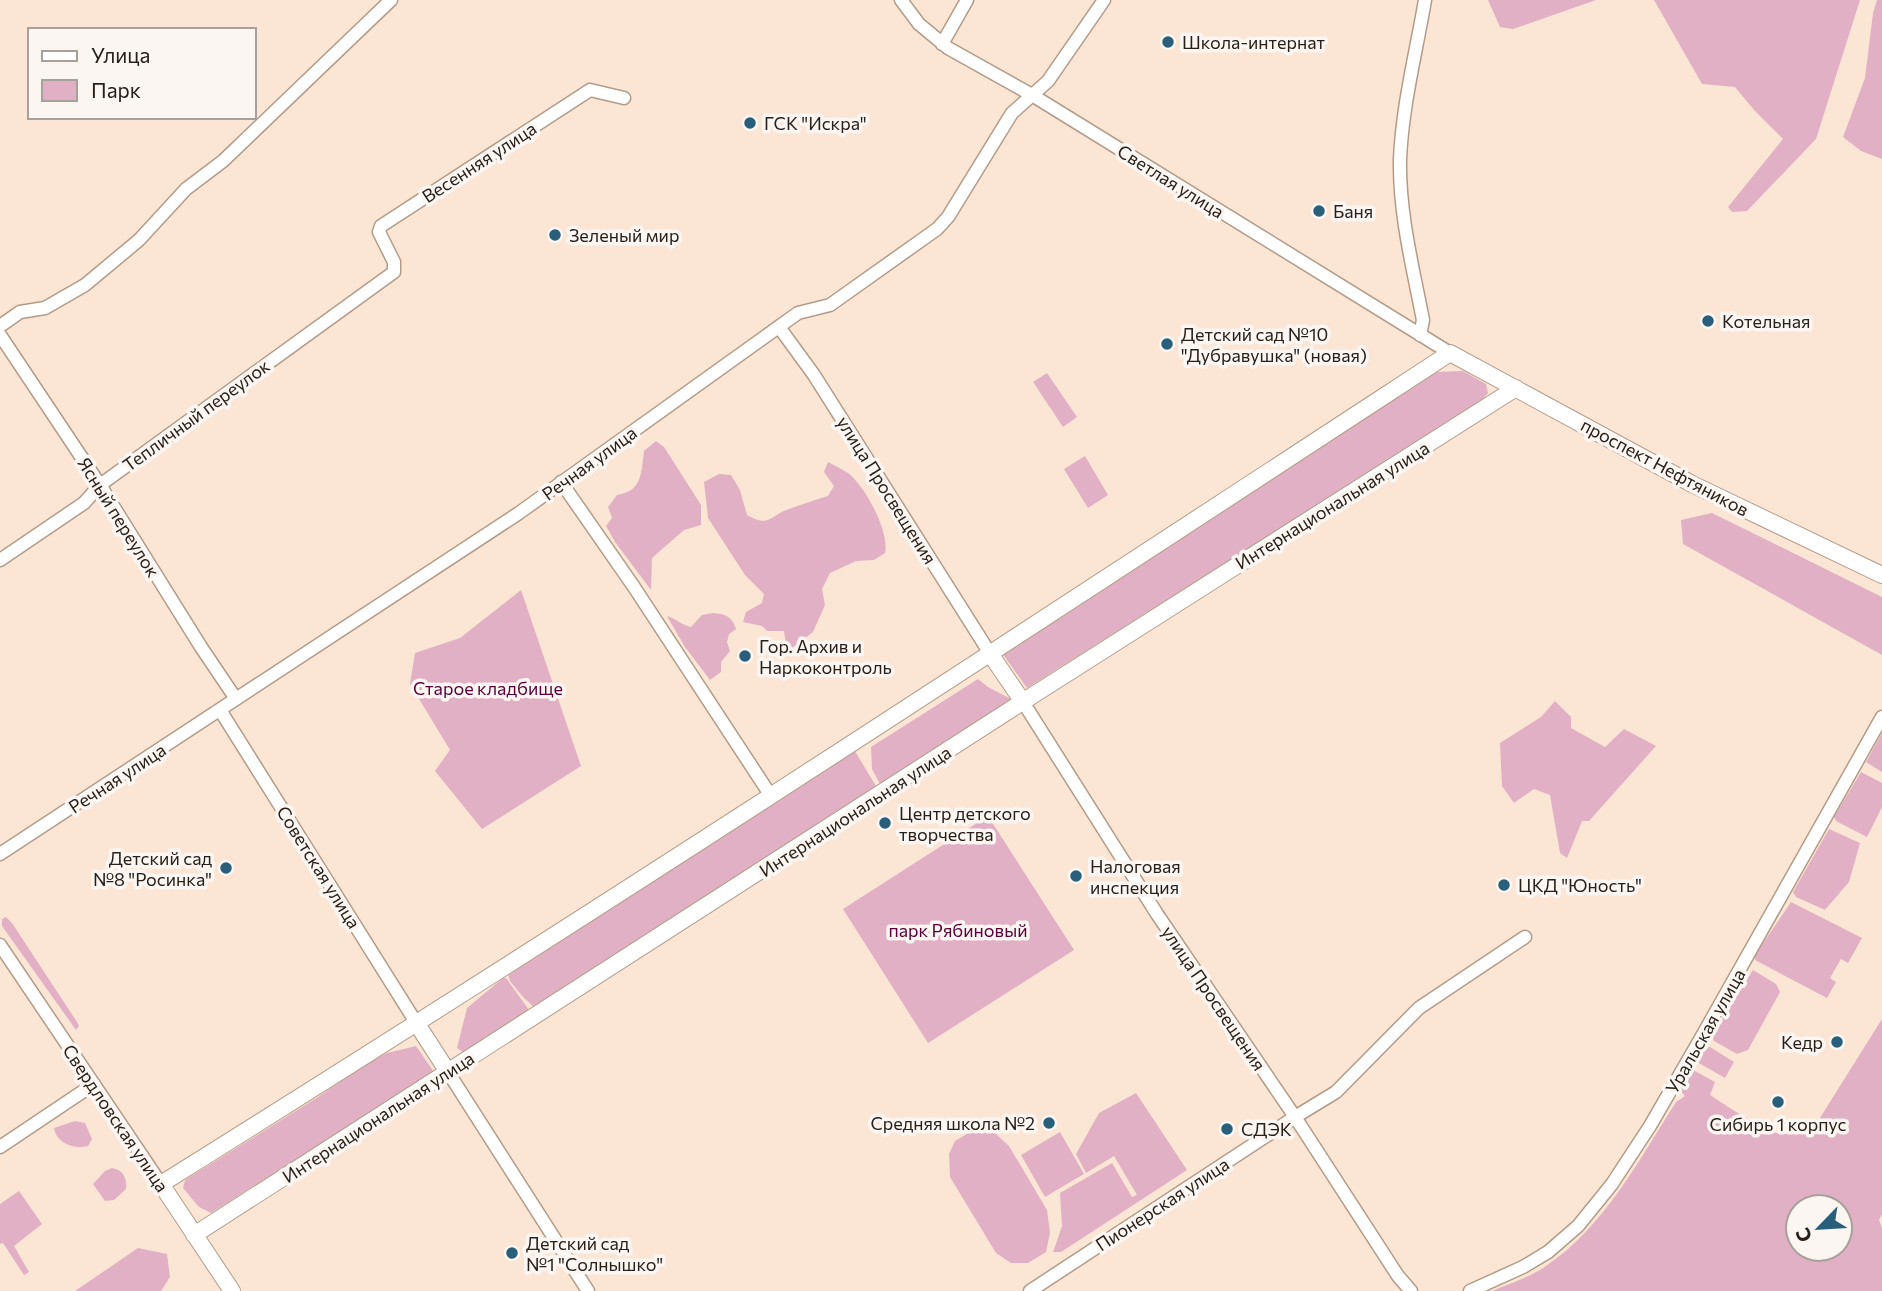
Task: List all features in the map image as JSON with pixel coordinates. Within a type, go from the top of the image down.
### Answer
[{"type":"main road","points":[[161,1184],[417,1024],[991,655],[1450,354]]},
{"type":"main road","name":"проспект Нефтяников","points":[[1450,354],[1692,484],[1882,575]]},
{"type":"main road","name":"Интернациональная улица","points":[[194,1234],[1516,388]]},
{"type":"main road","points":[[991,655],[1023,702]]},
{"type":"main road","points":[[417,1024],[448,1072]]},
{"type":"main road","name":"Свердловская улица","points":[[161,1184],[232,1291]]},
{"type":"street","points":[[0,326],[20,312],[45,308],[85,285],[139,240],[186,189],[223,160],[391,0]]},
{"type":"street","name":"Светлая улица","points":[[901,0],[919,24],[942,44],[1032,95],[1450,354]]},
{"type":"street","points":[[942,44],[967,0]]},
{"type":"street","name":"Речная улица","points":[[0,854],[519,513],[798,313],[830,305],[943,224],[1012,113],[1054,73],[1104,0]]},
{"type":"street","points":[[1420,335],[1423,320],[1404,220],[1400,161],[1425,0]]},
{"type":"street","name":"Весенняя улица","points":[[394,272],[394,262],[379,232],[381,226],[590,90],[624,98]]},
{"type":"street","name":"Тепличный переулок","points":[[0,560],[84,503],[100,485],[394,272]]},
{"type":"street","name":"улица Просвещения","points":[[779,327],[814,375],[991,655]]},
{"type":"street","name":"Ясный переулок","points":[[0,335],[100,485],[236,699]]},
{"type":"street","points":[[561,482],[634,587],[771,796]]},
{"type":"street","name":"улица Просвещения","points":[[1023,702],[1150,903],[1295,1117],[1398,1276],[1411,1291]]},
{"type":"street","name":"Советская улица","points":[[220,710],[417,1024]]},
{"type":"street","name":"Уральская улица","points":[[1470,1291],[1523,1267],[1548,1252],[1578,1226],[1612,1184],[1650,1126],[1701,1038],[1882,716]]},
{"type":"street","name":"Пионерская улица","points":[[1030,1291],[1336,1092],[1419,1008],[1525,937]]},
{"type":"street","name":"Свердловская улица","points":[[0,945],[161,1184]]},
{"type":"street","points":[[448,1072],[588,1291]]},
{"type":"street","points":[[0,1147],[94,1084]]},
{"type":"green space","points":[[1488,0],[1596,0],[1513,29],[1500,27]]},
{"type":"green space","points":[[1654,0],[1860,0],[1816,139],[1747,211],[1732,212],[1728,207],[1783,139],[1735,87],[1702,84]]},
{"type":"green space","points":[[1877,0],[1882,0],[1882,159],[1861,151],[1843,137],[1865,78]]},
{"type":"green space","points":[[1463,371],[1486,384],[1488,393],[1480,402],[1027,688],[1002,653],[1436,372]]},
{"type":"green space","points":[[1047,373],[1077,417],[1063,427],[1033,382]]},
{"type":"green space","points":[[656,441],[664,447],[701,505],[701,525],[684,530],[652,558],[651,590],[606,526],[612,518],[608,507],[617,495],[626,493],[636,485],[641,473],[644,451]]},
{"type":"green space","points":[[1085,456],[1108,495],[1088,508],[1064,469]]},
{"type":"green space","points":[[828,462],[848,473],[862,488],[884,533],[885,553],[874,560],[856,561],[830,573],[822,589],[825,605],[813,632],[787,652],[784,631],[767,631],[762,626],[743,622],[746,612],[762,603],[764,594],[745,575],[708,518],[704,482],[719,474],[731,475],[740,490],[747,515],[765,521],[789,509],[828,496],[834,486],[824,472]]},
{"type":"green space","points":[[1712,513],[1882,597],[1882,655],[1683,544],[1681,520]]},
{"type":"green space","name":"Старое кладбище","points":[[521,590],[581,766],[482,829],[435,771],[450,750],[410,684],[415,653],[460,638]]},
{"type":"green space","points":[[713,613],[727,616],[736,629],[729,634],[727,642],[730,651],[721,662],[721,672],[710,680],[685,647],[667,616],[691,627],[702,615]]},
{"type":"green space","points":[[978,679],[1011,699],[880,784],[872,769],[871,747]]},
{"type":"green space","points":[[1555,701],[1571,717],[1571,728],[1605,747],[1624,729],[1656,746],[1589,821],[1582,821],[1567,858],[1560,853],[1550,795],[1534,789],[1514,803],[1502,786],[1500,743],[1541,717]]},
{"type":"green space","points":[[1882,733],[1882,772],[1866,762]]},
{"type":"green space","points":[[853,748],[876,786],[534,1007],[510,981],[508,974]]},
{"type":"green space","points":[[1861,772],[1882,783],[1882,807],[1867,837],[1836,821],[1834,817]]},
{"type":"green space","name":"парк Рябиновый","points":[[988,816],[1074,950],[928,1043],[843,909]]},
{"type":"green space","points":[[1829,829],[1860,843],[1849,882],[1825,910],[1796,897],[1793,892]]},
{"type":"green space","points":[[1791,902],[1862,938],[1848,963],[1841,959],[1830,978],[1836,982],[1827,998],[1755,960],[1755,955]]},
{"type":"green space","points":[[6,917],[77,1022],[79,1026],[76,1030],[2,926],[2,919]]},
{"type":"green space","points":[[1753,970],[1776,984],[1780,992],[1748,1050],[1737,1054],[1714,1041],[1711,1035]]},
{"type":"green space","points":[[506,978],[529,1010],[464,1053],[457,1048],[467,1008]]},
{"type":"green space","points":[[1882,1019],[1882,1214],[1879,1220],[1882,1228],[1882,1291],[1492,1291],[1540,1270],[1586,1232],[1619,1191],[1676,1102],[1685,1096],[1679,1089],[1693,1070],[1715,1082],[1710,1095],[1746,1118],[1782,1134],[1801,1130],[1818,1121]]},
{"type":"green space","points":[[416,1046],[434,1072],[211,1213],[199,1207],[183,1188],[185,1180],[366,1064],[387,1053]]},
{"type":"green space","points":[[1710,1047],[1734,1062],[1725,1078],[1697,1062],[1705,1048]]},
{"type":"green space","points":[[1136,1093],[1187,1170],[1061,1252],[1053,1252],[1062,1226],[1060,1193],[1112,1163],[1132,1197],[1137,1195],[1114,1156],[1086,1173],[1076,1154],[1099,1113]]},
{"type":"green space","points":[[75,1121],[85,1123],[92,1139],[88,1146],[77,1147],[58,1138],[54,1128]]},
{"type":"green space","points":[[974,1130],[994,1132],[1009,1146],[1047,1210],[1050,1233],[1046,1252],[1028,1263],[1011,1263],[996,1253],[950,1177],[949,1154],[955,1141]]},
{"type":"green space","points":[[1060,1132],[1084,1174],[1045,1197],[1021,1155]]},
{"type":"green space","points":[[112,1168],[124,1176],[126,1189],[114,1200],[105,1201],[93,1184],[105,1171]]},
{"type":"green space","points":[[19,1191],[42,1224],[14,1246],[29,1272],[24,1275],[3,1243],[0,1244],[0,1204]]},
{"type":"green space","points":[[138,1248],[167,1254],[170,1277],[161,1291],[75,1291]]},
{"type":"place","name":"Школа-интернат","points":[[1168,42]]},
{"type":"place","name":"ГСК \"Искра\"","points":[[750,123]]},
{"type":"place","name":"Баня","points":[[1319,211]]},
{"type":"place","name":"Зеленый мир","points":[[555,235]]},
{"type":"place","name":"Котельная","points":[[1708,321]]},
{"type":"place","name":"Детский сад №10 \"Дубравушка\" (новая)","points":[[1167,344]]},
{"type":"place","name":"Гор. Архив и Наркоконтроль","points":[[745,656]]},
{"type":"place","name":"Центр детского творчества","points":[[885,823]]},
{"type":"place","name":"Детский сад №8 \"Росинка\"","points":[[226,868]]},
{"type":"place","name":"Налоговая инспекция","points":[[1076,876]]},
{"type":"place","name":"ЦКД \"Юность\"","points":[[1504,885]]},
{"type":"place","name":"Кедр","points":[[1837,1042]]},
{"type":"place","name":"Сибирь 1 корпус","points":[[1778,1102]]},
{"type":"place","name":"Средняя школа №2","points":[[1049,1123]]},
{"type":"place","name":"СДЭК","points":[[1227,1129]]},
{"type":"place","name":"Детский сад №1 \"Солнышко\"","points":[[512,1253]]}]
